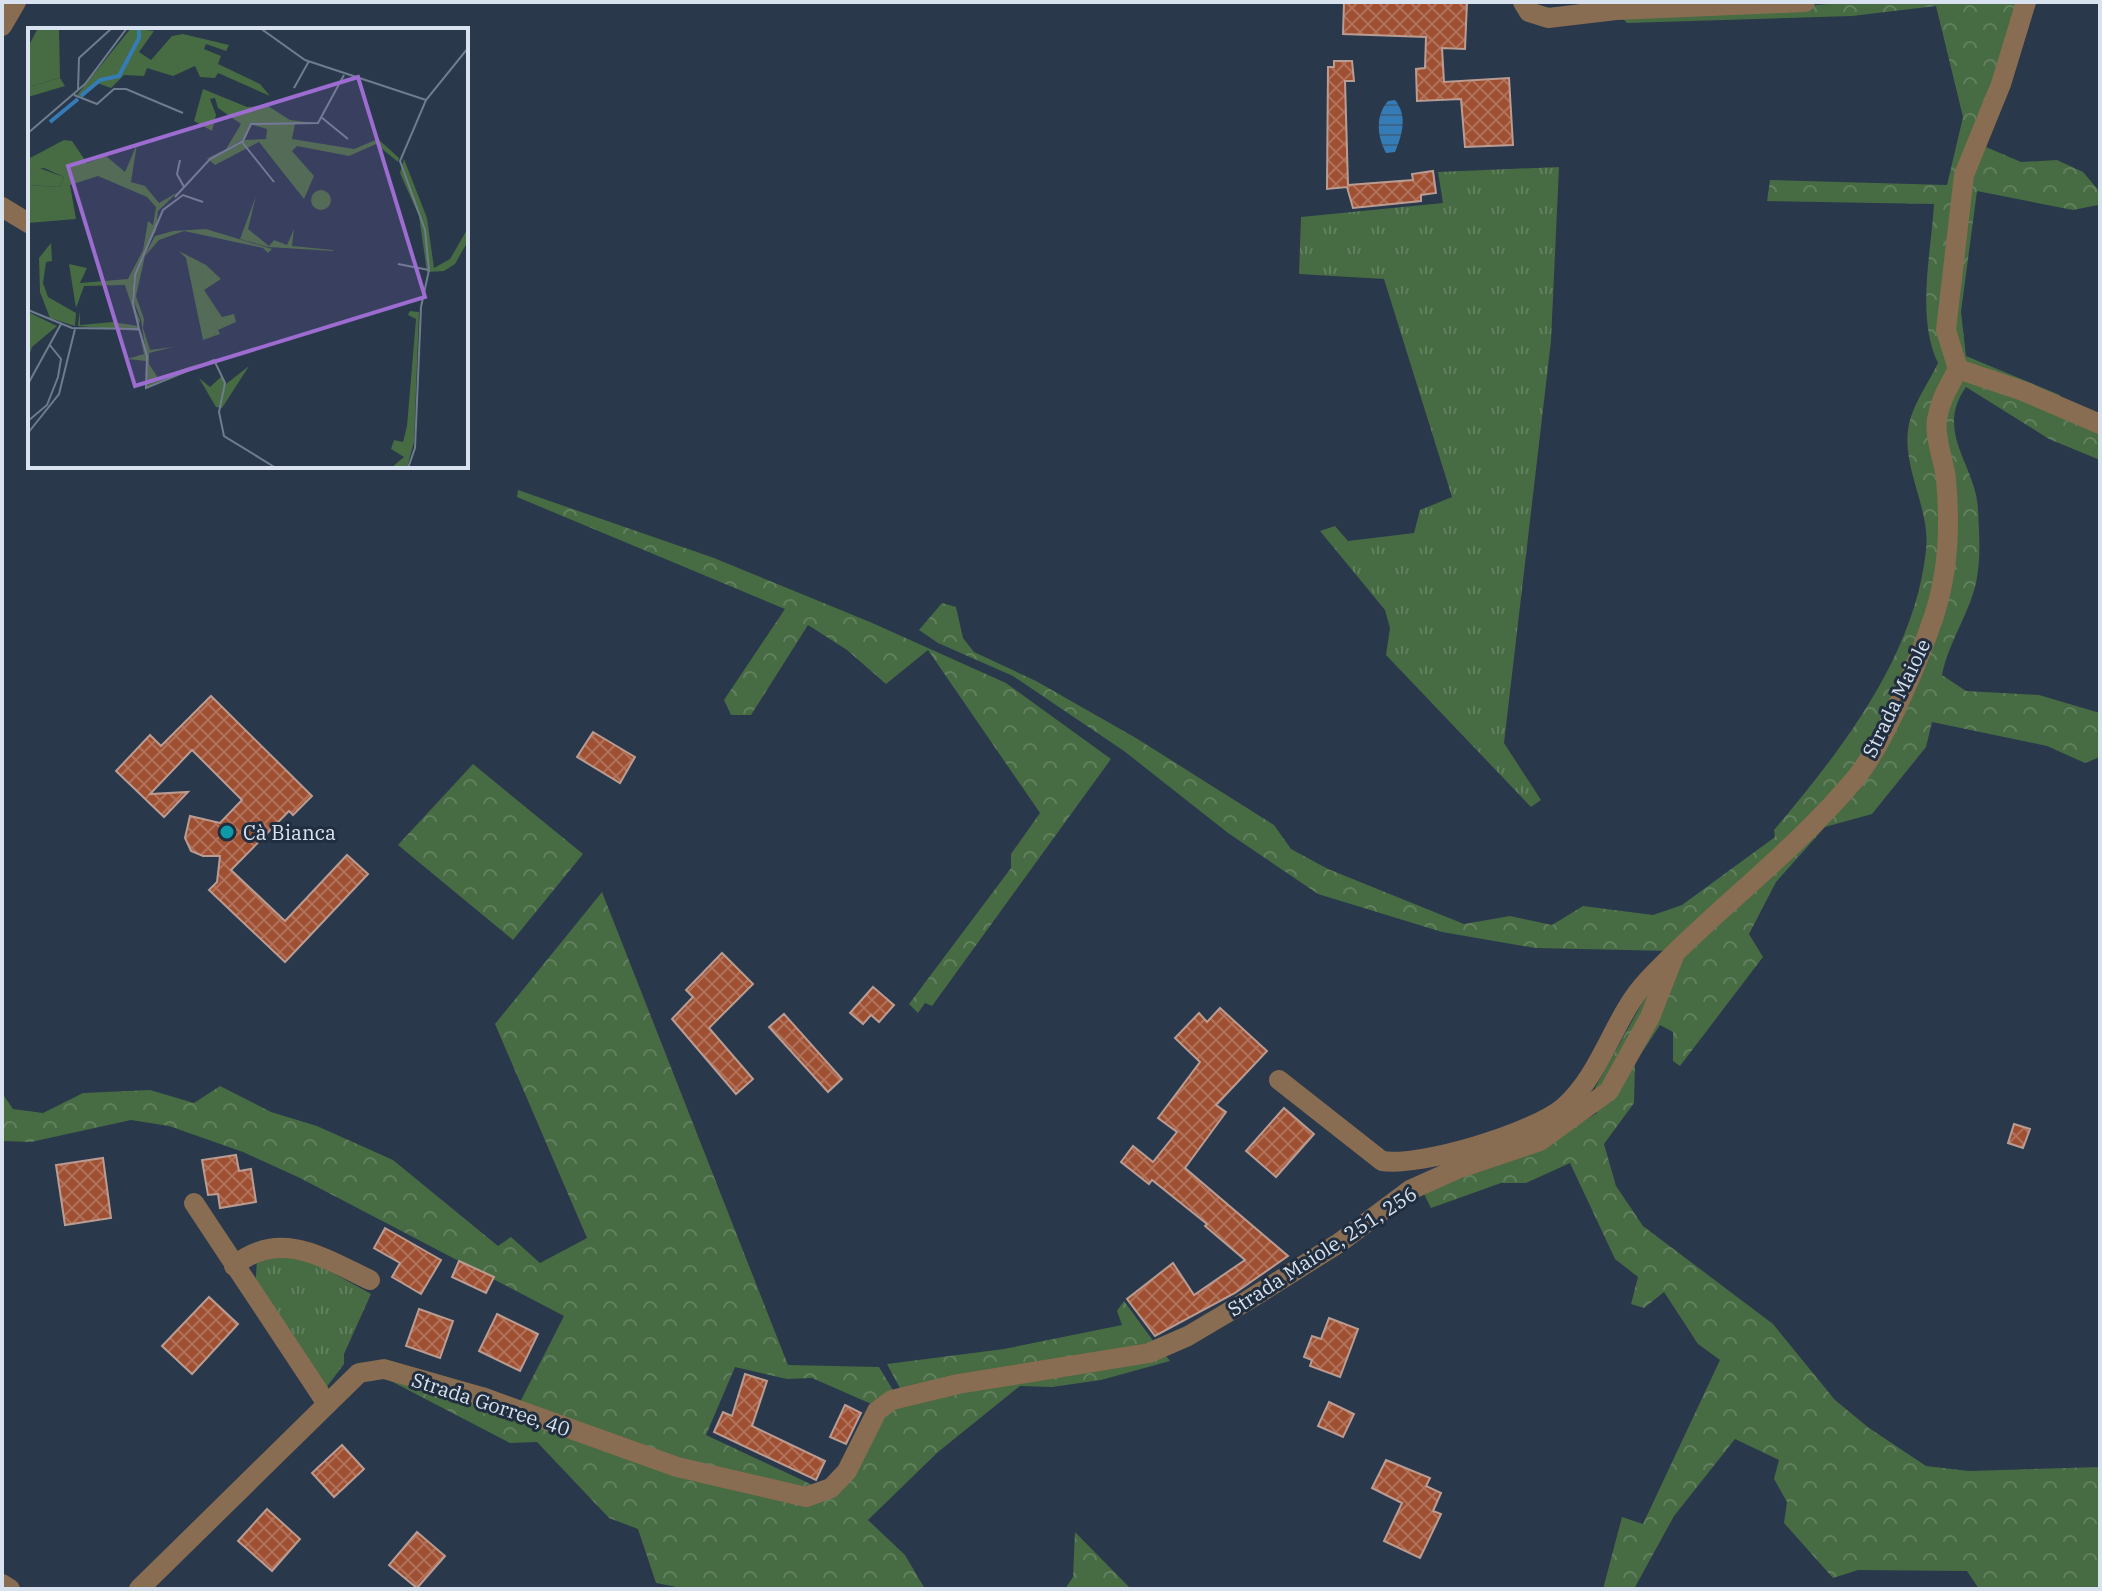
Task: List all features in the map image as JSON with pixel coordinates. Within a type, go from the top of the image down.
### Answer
[{"type":"street","points":[[2,26],[16,2]]},
{"type":"street","points":[[1523,2],[1529,12],[1548,18],[1616,10],[1805,2]]},
{"type":"street","points":[[2026,2],[2001,84],[1964,175],[1946,330],[1958,369],[2023,391],[2100,424]]},
{"type":"street","points":[[2,207],[28,223]]},
{"type":"street","name":"Strada Maiole","points":[[1279,1080],[1382,1161],[1423,1161],[1533,1125],[1563,1109],[1587,1082],[1644,983],[1857,777],[1918,661],[1935,612],[1949,553],[1946,476],[1936,423],[1942,398],[1958,369]]},
{"type":"street","name":"Strada Maiole, 251, 256","points":[[877,1411],[892,1400],[914,1393],[1149,1353],[1188,1336],[1242,1304],[1339,1243],[1410,1190],[1457,1169],[1540,1141],[1609,1091],[1650,1017],[1674,956]]},
{"type":"street","points":[[194,1203],[327,1404]]},
{"type":"street","points":[[234,1266],[248,1254],[264,1248],[286,1246],[309,1251],[370,1280]]},
{"type":"street","name":"Strada Gorree, 40","points":[[139,1589],[359,1373],[384,1369],[482,1397],[677,1467],[806,1497],[831,1488],[847,1471],[877,1411]]},
{"type":"street","points":[[2,1584],[10,1589]]},
{"type":"green space","points":[[1855,2],[2018,2],[1995,85],[1971,137],[1941,476],[1943,555],[1913,659],[1852,770],[1735,892],[1671,951],[1535,948],[1442,932],[1318,894],[1228,833],[1124,751],[1013,676],[938,643],[919,630],[942,603],[956,607],[963,638],[974,652],[1036,681],[1136,738],[1274,825],[1291,849],[1328,869],[1464,924],[1510,916],[1552,925],[1583,906],[1653,915],[1682,905],[1775,837],[1774,830],[1849,735],[1891,664],[1907,627],[1919,589],[1926,550],[1924,519],[1907,440],[1914,409],[1938,363],[1931,345],[1926,306],[1934,204],[1767,201],[1770,180],[1947,185],[1963,117],[1936,6],[1852,16],[1627,23],[1623,19]]},
{"type":"green space","points":[[1979,144],[2021,162],[2057,160],[2083,172],[2100,192],[2098,205],[2073,210],[1977,191],[1961,312],[1966,356],[2060,395],[2060,403],[1962,368],[1949,329]]},
{"type":"green space","points":[[1559,167],[1551,341],[1504,743],[1541,800],[1531,807],[1386,655],[1390,628],[1385,610],[1320,531],[1335,526],[1348,541],[1414,533],[1420,510],[1452,497],[1384,279],[1299,274],[1301,217],[1443,203],[1438,172]]},
{"type":"green space","points":[[1966,376],[2100,428],[2100,460],[2049,439],[1966,387],[1957,403],[1955,434],[1976,493],[1979,560],[1974,589],[1942,675],[1966,691],[2039,695],[2100,713],[2100,757],[2085,763],[2047,746],[1932,722],[1926,747],[1872,814],[1825,827],[1776,882],[1749,934],[1763,957],[1680,1066],[1673,1061],[1673,1032],[1660,1025],[1635,1063],[1634,1103],[1604,1144],[1616,1186],[1643,1226],[1773,1324],[1835,1400],[1869,1428],[1926,1466],[1969,1471],[2100,1467],[2100,1589],[1979,1589],[1967,1571],[1858,1570],[1833,1578],[1784,1523],[1787,1502],[1774,1479],[1779,1460],[1735,1439],[1674,1516],[1634,1589],[1603,1589],[1622,1517],[1643,1524],[1720,1360],[1698,1344],[1664,1292],[1644,1308],[1631,1304],[1638,1277],[1615,1259],[1570,1163],[1526,1183],[1501,1183],[1431,1208],[1424,1194],[1570,1130],[1597,1113],[1595,1088],[1651,987],[1861,780],[1941,613],[1944,399]]},
{"type":"green space","points":[[518,490],[714,558],[870,622],[1006,683],[1111,759],[932,1006],[925,1003],[918,1013],[909,1004],[1011,868],[1011,854],[1040,813],[928,650],[886,684],[847,650],[808,625],[751,715],[731,715],[724,700],[785,609],[517,497]]},
{"type":"green space","points":[[473,764],[583,854],[513,940],[398,845]]},
{"type":"green space","points":[[602,892],[788,1365],[879,1367],[896,1395],[876,1406],[812,1378],[787,1379],[735,1367],[706,1435],[819,1488],[762,1485],[517,1408],[564,1316],[300,1178],[243,1152],[169,1126],[131,1120],[31,1142],[2,1141],[2,1093],[13,1109],[43,1113],[83,1093],[150,1090],[194,1103],[220,1086],[271,1112],[317,1126],[393,1160],[498,1246],[511,1237],[540,1263],[587,1238],[495,1024]]},
{"type":"green space","points":[[301,1255],[371,1294],[344,1354],[344,1364],[326,1388],[255,1288],[257,1260]]},
{"type":"green space","points":[[1124,1301],[1154,1342],[902,1392],[887,1364],[1004,1349],[1122,1325],[1117,1311]]},
{"type":"green space","points":[[1163,1352],[1170,1361],[1101,1380],[1052,1387],[1020,1386],[938,1452],[868,1520],[905,1555],[925,1589],[687,1589],[656,1583],[638,1529],[609,1518],[537,1442],[510,1443],[385,1378],[392,1376],[630,1457],[836,1494],[856,1475],[882,1414],[901,1401]]},
{"type":"green space","points":[[1075,1532],[1131,1589],[1065,1589],[1073,1577]]},
{"type":"water","points":[[1395,100],[1403,119],[1402,132],[1395,152],[1386,153],[1379,133],[1379,120],[1388,101]]},
{"type":"building","points":[[1344,2],[1467,2],[1465,49],[1442,48],[1444,82],[1509,78],[1513,145],[1465,147],[1461,99],[1417,101],[1416,69],[1425,68],[1426,37],[1343,34]]},
{"type":"building","points":[[1334,61],[1352,61],[1354,81],[1345,81],[1348,185],[1413,180],[1412,174],[1433,171],[1436,193],[1421,195],[1421,201],[1353,208],[1347,187],[1327,189],[1328,67],[1334,67]]},
{"type":"building","name":"Cà Bianca","points":[[211,696],[312,796],[293,815],[289,811],[231,870],[285,921],[347,855],[368,874],[285,962],[209,890],[217,882],[220,856],[203,856],[191,851],[185,838],[190,816],[220,823],[242,800],[192,750],[150,794],[188,792],[164,817],[116,771],[150,735],[161,746]]},
{"type":"building","points":[[593,732],[635,757],[620,783],[577,757]]},
{"type":"building","points":[[722,953],[753,984],[709,1028],[753,1079],[736,1094],[672,1019],[693,997],[686,990]]},
{"type":"building","points":[[873,987],[894,1005],[879,1022],[871,1015],[863,1024],[850,1013]]},
{"type":"building","points":[[1220,1008],[1267,1051],[1216,1105],[1226,1112],[1185,1168],[1288,1256],[1235,1293],[1155,1336],[1127,1299],[1173,1263],[1194,1295],[1245,1260],[1205,1226],[1207,1224],[1152,1180],[1149,1184],[1121,1162],[1133,1146],[1153,1162],[1177,1132],[1158,1118],[1200,1062],[1175,1038],[1199,1013],[1207,1022]]},
{"type":"building","points":[[784,1014],[842,1079],[828,1092],[769,1027]]},
{"type":"building","points":[[1284,1108],[1314,1134],[1276,1177],[1246,1151]]},
{"type":"building","points":[[2014,1124],[2030,1129],[2023,1148],[2008,1143]]},
{"type":"building","points":[[236,1155],[239,1171],[251,1169],[256,1202],[220,1208],[218,1194],[208,1195],[202,1160]]},
{"type":"building","points":[[103,1158],[111,1218],[65,1225],[56,1165]]},
{"type":"building","points":[[385,1228],[441,1260],[421,1294],[392,1277],[400,1263],[374,1248]]},
{"type":"building","points":[[459,1261],[494,1277],[486,1293],[452,1277]]},
{"type":"building","points":[[209,1297],[238,1324],[192,1374],[162,1346]]},
{"type":"building","points":[[419,1309],[453,1321],[440,1358],[406,1346]]},
{"type":"building","points":[[497,1314],[538,1334],[520,1371],[479,1351]]},
{"type":"building","points":[[1329,1318],[1358,1329],[1340,1377],[1310,1366],[1312,1360],[1304,1357],[1312,1336],[1321,1339]]},
{"type":"building","points":[[745,1374],[767,1381],[752,1426],[825,1461],[816,1480],[714,1432],[723,1412],[732,1416]]},
{"type":"building","points":[[1329,1402],[1354,1414],[1343,1437],[1318,1426]]},
{"type":"building","points":[[845,1405],[861,1413],[846,1444],[830,1437]]},
{"type":"building","points":[[342,1445],[364,1469],[334,1497],[312,1473]]},
{"type":"building","points":[[1386,1460],[1430,1478],[1426,1486],[1441,1493],[1433,1511],[1441,1514],[1420,1558],[1384,1541],[1402,1503],[1372,1488]]},
{"type":"building","points":[[267,1509],[300,1539],[272,1571],[238,1541]]},
{"type":"building","points":[[417,1532],[445,1556],[417,1588],[389,1565]]},
{"type":"place","name":"Cà Bianca","points":[[227,832]]}]
